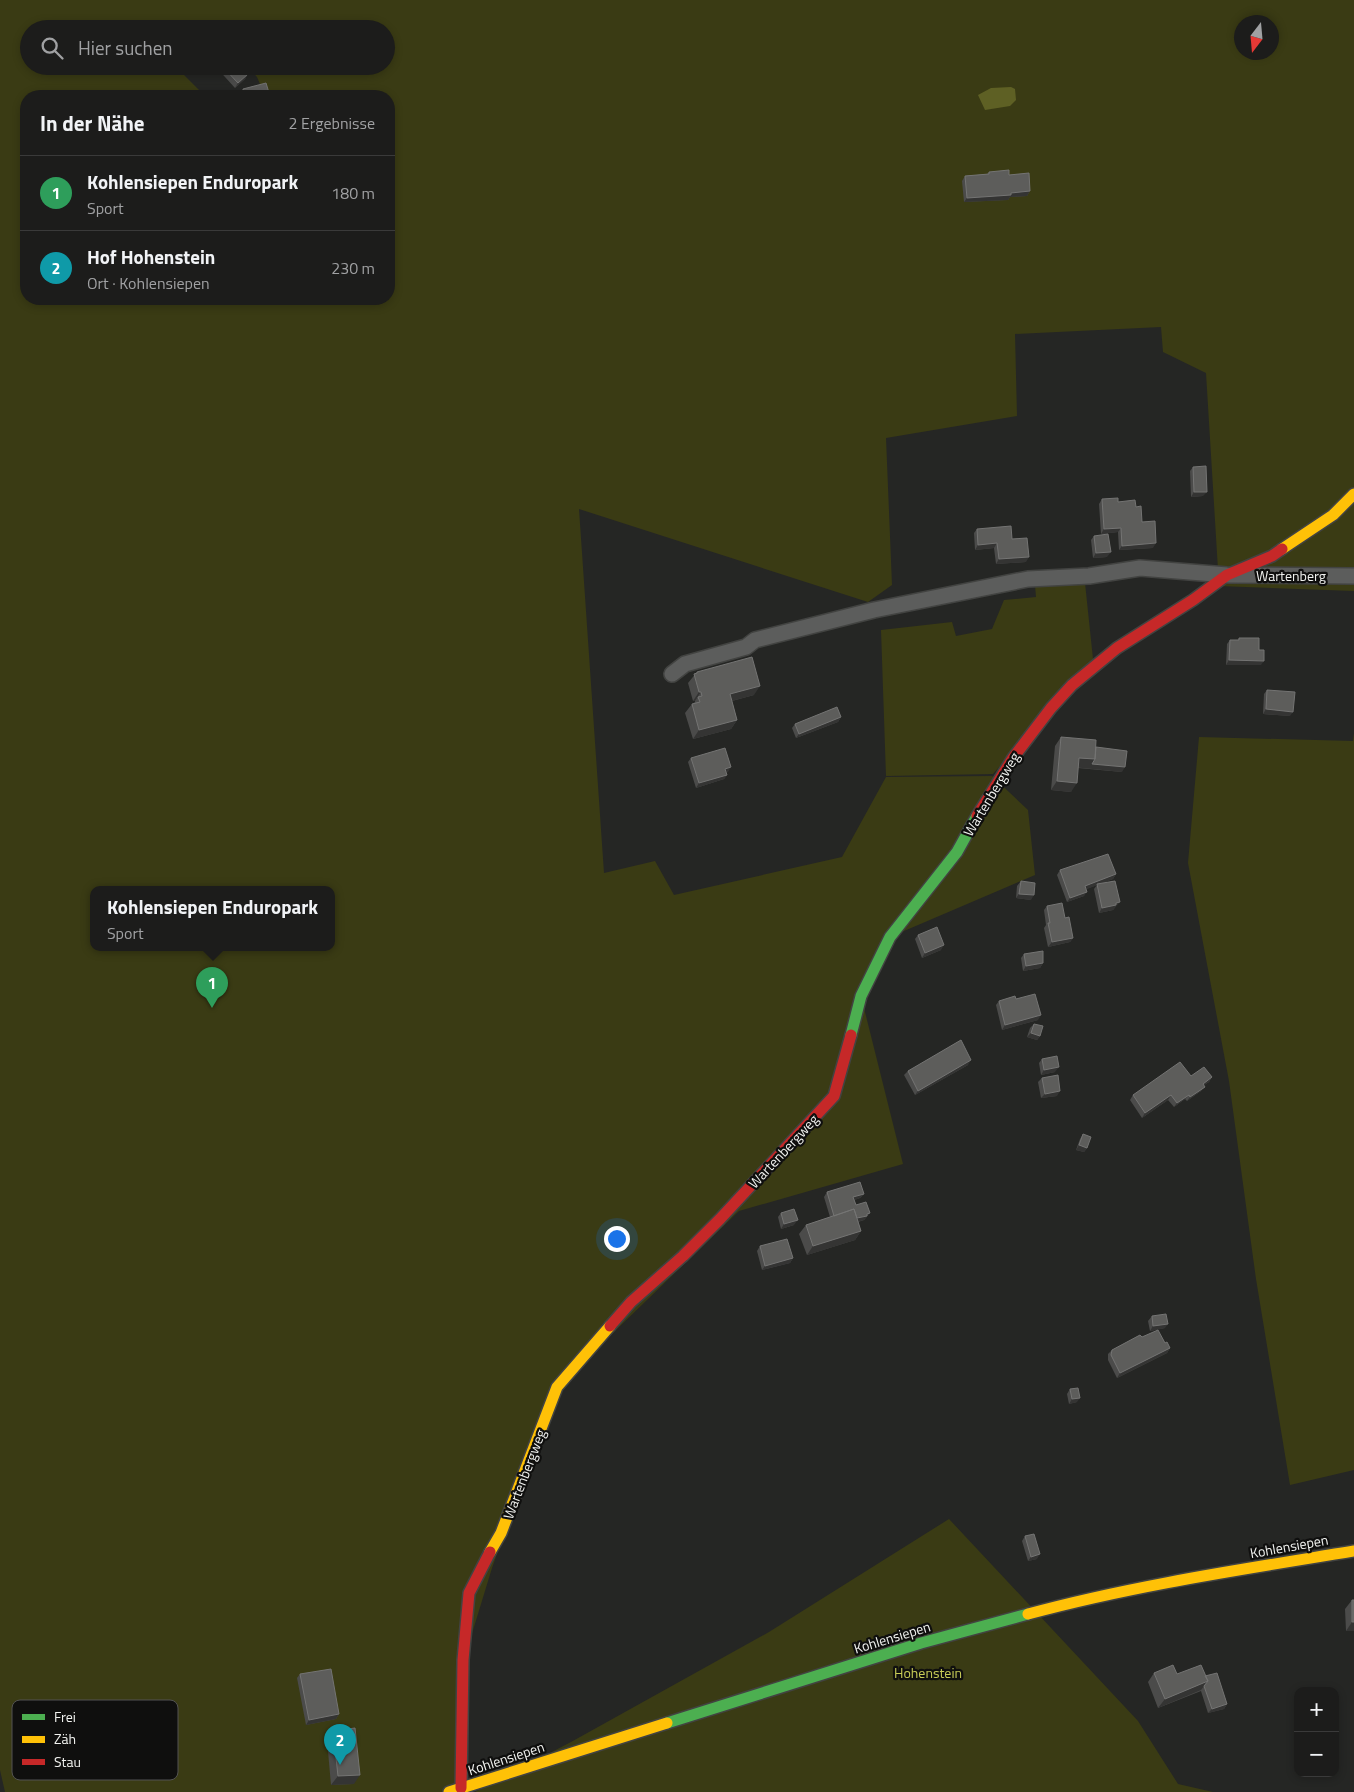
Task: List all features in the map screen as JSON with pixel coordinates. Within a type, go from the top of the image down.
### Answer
[{"type":"street","name":"Wartenbergweg","points":[[455,1790],[469,1593],[483,1563],[501,1533],[557,1386],[631,1302],[683,1256],[720,1219],[834,1096],[861,996],[890,937],[957,852],[985,802],[1013,758],[1051,708],[1072,685],[1117,648],[1193,600],[1227,575],[1272,556],[1333,515],[1354,494]]},
{"type":"street","name":"Wartenbergweg","points":[[672,674],[685,664],[746,647],[756,640],[874,610],[1028,579],[1089,576],[1140,568],[1227,575]]},
{"type":"street","name":"Wartenberg","points":[[1227,575],[1354,576]]},
{"type":"street","name":"Kohlensiepen","points":[[455,1790],[920,1643],[1048,1608],[1214,1574],[1354,1550]]},
{"type":"green space","points":[[0,0],[1354,0],[1354,591],[1219,586],[1206,373],[1163,352],[1161,327],[1015,334],[1017,416],[886,438],[892,585],[868,602],[579,509],[604,873],[655,861],[674,895],[842,857],[886,777],[992,776],[1028,810],[1035,875],[890,937],[861,996],[903,1164],[739,1211],[557,1387],[492,1568],[470,1640],[456,1792],[5,1792],[0,1770]]},
{"type":"green space","points":[[1085,583],[1093,659],[993,774],[886,776],[881,630],[952,622],[956,636],[992,629],[1004,600],[1036,597],[1035,585]]},
{"type":"green space","points":[[1354,733],[1354,1470],[1290,1485],[1256,1279],[1229,1081],[1188,863],[1199,737],[1353,741]]},
{"type":"green space","name":"Hohenstein","points":[[949,1519],[1138,1721],[1178,1784],[1213,1792],[475,1792],[571,1742],[769,1632]]},
{"type":"shaded area","points":[[1011,87],[1015,89],[1016,100],[1010,106],[985,110],[978,95],[991,88]]},
{"type":"building","points":[[230,75],[247,75],[238,83]]},
{"type":"building","points":[[266,83],[268,90],[243,90]]},
{"type":"building","points":[[1009,170],[1009,175],[1029,173],[1030,191],[1011,193],[1011,195],[967,198],[965,176]]},
{"type":"building","points":[[1206,466],[1207,492],[1194,492],[1193,467]]},
{"type":"building","points":[[1118,498],[1118,502],[1135,500],[1136,507],[1141,506],[1142,522],[1155,521],[1156,543],[1122,546],[1121,528],[1104,529],[1102,499]]},
{"type":"building","points":[[1011,526],[1012,539],[1027,538],[1029,557],[999,559],[997,543],[978,545],[977,529]]},
{"type":"building","points":[[1108,534],[1111,552],[1096,553],[1094,536]]},
{"type":"building","points":[[1239,638],[1259,638],[1259,650],[1264,650],[1264,661],[1229,660],[1230,640],[1239,640]]},
{"type":"building","points":[[752,657],[760,686],[730,694],[737,720],[699,730],[692,704],[700,702],[698,697],[702,696],[694,674]]},
{"type":"building","points":[[1267,690],[1295,692],[1293,712],[1266,709]]},
{"type":"building","points":[[837,707],[841,717],[799,734],[795,724]]},
{"type":"building","points":[[1061,737],[1096,740],[1095,759],[1079,758],[1077,783],[1057,781]]},
{"type":"building","points":[[1096,747],[1127,751],[1125,767],[1092,764],[1095,759]]},
{"type":"building","points":[[725,748],[731,767],[725,769],[727,775],[699,783],[691,758]]},
{"type":"building","points":[[1108,854],[1116,874],[1085,886],[1087,892],[1070,898],[1060,870]]},
{"type":"building","points":[[1021,881],[1035,883],[1034,895],[1019,894]]},
{"type":"building","points":[[1115,881],[1120,902],[1116,903],[1116,905],[1102,908],[1097,884]]},
{"type":"building","points":[[1062,903],[1065,918],[1069,917],[1073,938],[1052,942],[1047,906]]},
{"type":"building","points":[[937,927],[944,945],[925,953],[918,935]]},
{"type":"building","points":[[1043,951],[1043,963],[1026,966],[1024,954]]},
{"type":"building","points":[[1035,994],[1041,1015],[1005,1025],[999,1001],[1015,996],[1016,999]]},
{"type":"building","points":[[1034,1024],[1043,1026],[1040,1036],[1031,1033]]},
{"type":"building","points":[[961,1040],[971,1060],[918,1091],[908,1071]]},
{"type":"building","points":[[1057,1056],[1059,1067],[1044,1070],[1042,1059]]},
{"type":"building","points":[[1180,1062],[1191,1076],[1204,1067],[1212,1077],[1203,1084],[1205,1087],[1190,1097],[1189,1095],[1177,1103],[1171,1095],[1145,1113],[1133,1095]]},
{"type":"building","points":[[1058,1075],[1060,1091],[1045,1094],[1042,1078]]},
{"type":"building","points":[[1083,1134],[1091,1137],[1087,1148],[1079,1145]]},
{"type":"building","points":[[860,1182],[864,1194],[853,1197],[856,1205],[866,1202],[870,1213],[867,1216],[857,1218],[854,1209],[834,1216],[827,1192]]},
{"type":"building","points":[[794,1209],[798,1220],[784,1224],[781,1213]]},
{"type":"building","points":[[854,1209],[861,1231],[813,1246],[806,1225]]},
{"type":"building","points":[[787,1239],[793,1258],[765,1266],[760,1246]]},
{"type":"building","points":[[1166,1314],[1168,1324],[1153,1326],[1152,1316]]},
{"type":"building","points":[[1158,1330],[1170,1348],[1120,1373],[1111,1355],[1112,1350],[1140,1335],[1142,1337]]},
{"type":"building","points":[[1078,1388],[1080,1398],[1072,1399],[1070,1389]]},
{"type":"building","points":[[1034,1534],[1040,1554],[1031,1557],[1025,1536]]},
{"type":"building","points":[[1352,1600],[1354,1600],[1354,1622],[1352,1622]]},
{"type":"building","points":[[1173,1665],[1177,1674],[1201,1665],[1208,1681],[1165,1699],[1154,1673]]},
{"type":"building","points":[[331,1669],[339,1714],[309,1720],[300,1674]]},
{"type":"building","points":[[1217,1673],[1227,1704],[1212,1709],[1204,1686],[1208,1681],[1205,1676]]},
{"type":"building","points":[[355,1728],[360,1775],[338,1776],[333,1731]]},
{"type":"traffic: fast","points":[[851,1035],[861,996],[890,937],[957,852],[977,816]]},
{"type":"traffic: fast","points":[[667,1723],[921,1643],[1028,1614]]},
{"type":"traffic: slow","points":[[1282,549],[1333,515],[1354,494]]},
{"type":"traffic: slow","points":[[490,1552],[501,1533],[557,1387],[610,1326]]},
{"type":"traffic: slow","points":[[1028,1614],[1149,1586],[1354,1551]]},
{"type":"traffic: slow","points":[[449,1792],[667,1723]]},
{"type":"traffic: jam","points":[[977,816],[1013,758],[1051,708],[1072,685],[1117,648],[1193,600],[1227,575],[1272,556],[1282,549]]},
{"type":"traffic: jam","points":[[610,1326],[631,1302],[683,1256],[720,1219],[834,1096],[851,1035]]},
{"type":"traffic: jam","points":[[461,1788],[463,1660],[469,1593],[490,1552]]},
{"type":"place","name":"Kohlensiepen Enduropark","points":[[212,1008]]},
{"type":"place","name":"Hof Hohenstein","points":[[340,1765]]}]
